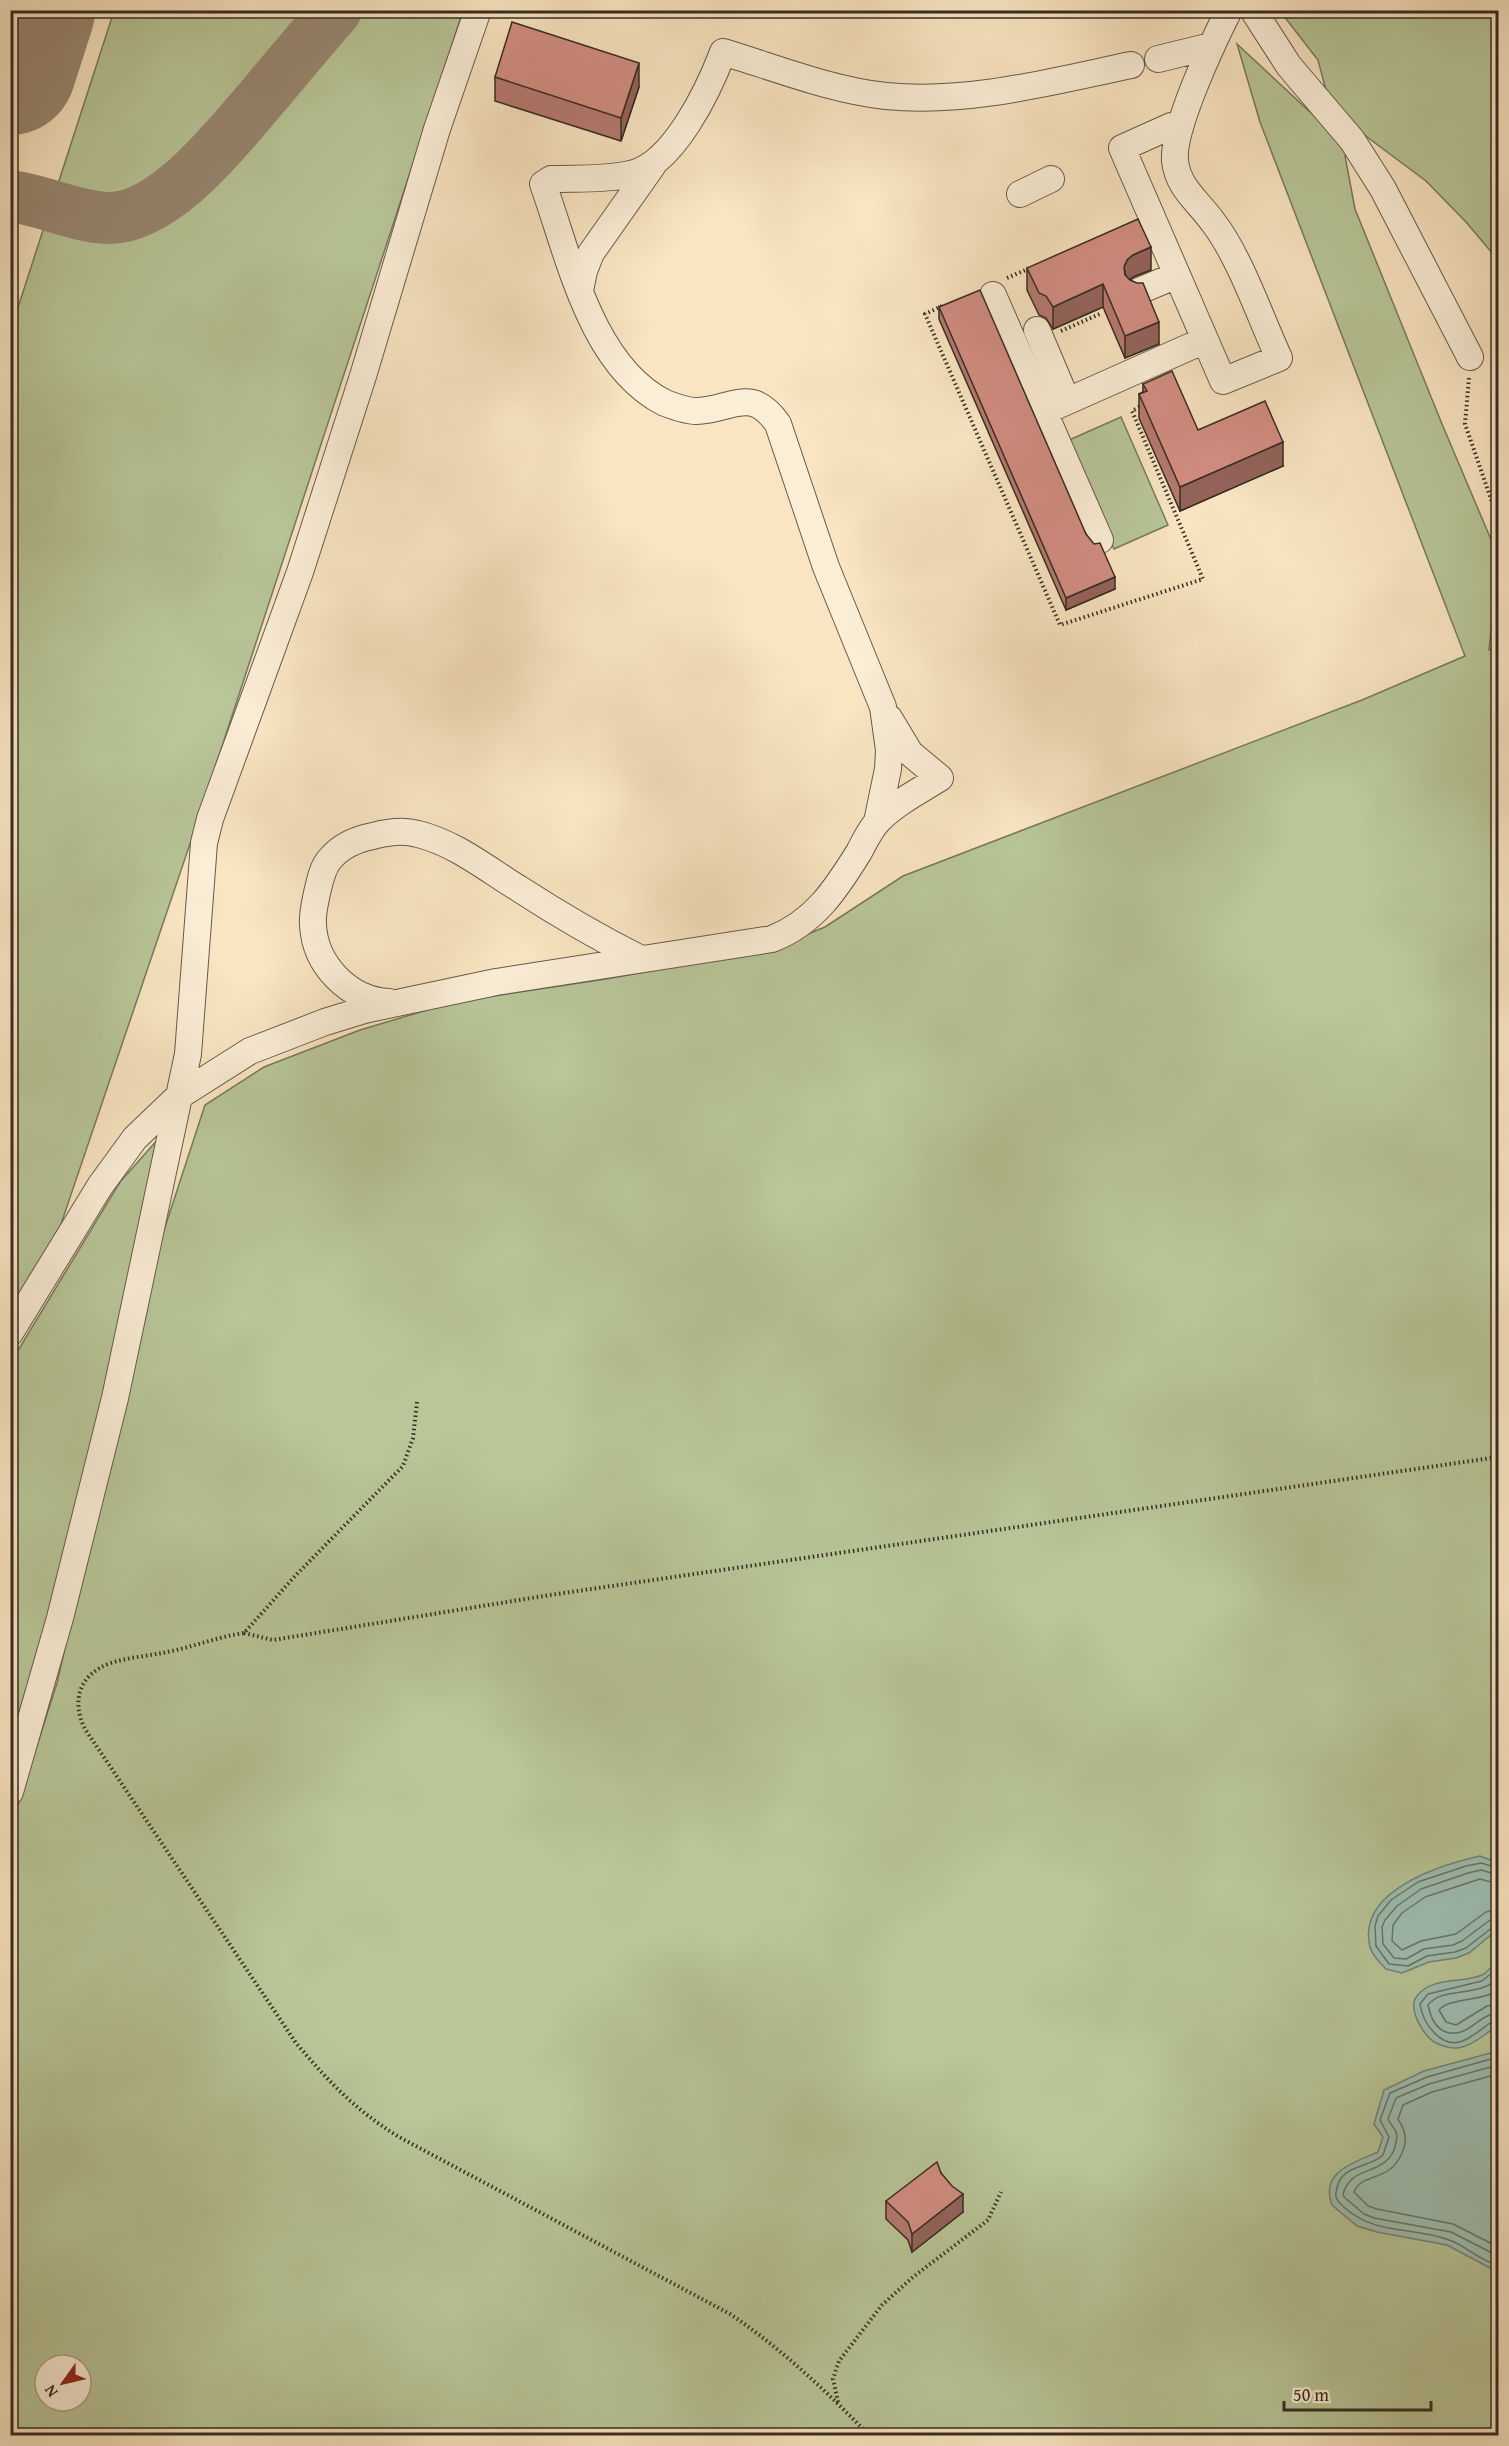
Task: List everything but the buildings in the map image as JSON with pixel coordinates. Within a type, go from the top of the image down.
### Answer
[{"type":"lane","points":[[10,1792],[60,1618],[92,1494],[115,1398],[188,1054],[204,843],[210,819],[300,572],[366,365],[437,129],[478,10]]},
{"type":"lane","points":[[1180,128],[1171,126],[1122,147],[1222,381],[1279,358],[1226,240],[1182,186],[1177,173],[1175,158],[1180,128],[1211,46],[1229,10]]},
{"type":"lane","points":[[1253,10],[1289,66],[1352,140],[1383,189],[1470,357]]},
{"type":"lane","points":[[1158,59],[1211,46]]},
{"type":"lane","points":[[580,291],[591,253],[653,165],[678,137],[713,80],[723,52],[841,88],[886,96],[929,98],[989,94],[1131,65]]},
{"type":"lane","points":[[10,1333],[100,1186],[135,1138],[179,1096],[250,1051],[324,1022],[364,1010],[496,982],[772,939],[790,932],[808,919],[830,895],[877,822],[907,798],[940,778],[910,753],[884,707],[826,567],[778,424],[768,410],[753,403],[735,403],[695,411],[666,403],[631,380],[591,322],[543,184],[551,179],[632,174],[653,165]]},
{"type":"lane","points":[[1020,194],[1051,179]]},
{"type":"lane","points":[[1139,291],[1177,275]]},
{"type":"lane","points":[[993,295],[1100,540]]},
{"type":"lane","points":[[1039,335],[1067,402]]},
{"type":"lane","points":[[1043,412],[1205,340]]},
{"type":"lane","points":[[877,822],[888,769],[888,741],[884,707]]},
{"type":"lane","points":[[404,1003],[369,999],[352,991],[336,978],[318,948],[313,925],[320,881],[330,859],[352,843],[381,834],[409,833],[435,840],[464,854],[567,918],[641,959]]},
{"type":"path","points":[[1039,335],[1102,313]]},
{"type":"path","points":[[1470,357],[1465,424],[1492,502],[1498,507]]},
{"type":"path","points":[[244,1634],[303,1568],[403,1466],[413,1438],[417,1402]]},
{"type":"path","points":[[870,2436],[838,2403],[764,2337],[730,2314],[399,2137],[369,2118],[333,2087],[296,2043],[85,1729],[78,1715],[78,1696],[85,1680],[112,1663],[169,1652],[221,1636],[244,1634],[273,1640],[562,1593],[1498,1457]]},
{"type":"path","points":[[838,2403],[833,2379],[839,2361],[874,2314],[913,2277],[988,2220],[1002,2192]]},
{"type":"green space","points":[[114,11],[463,11],[194,832],[60,1227],[11,1307],[11,329]]},
{"type":"green space","points":[[1280,11],[1498,11],[1498,260],[1466,222],[1426,181],[1347,122],[1327,94],[1318,60]]},
{"type":"green space","points":[[1237,44],[1350,149],[1345,156],[1355,209],[1498,556],[1489,650],[1498,648],[1498,2435],[11,2436],[11,1827],[57,1683],[151,1270],[205,1105],[264,1067],[360,1030],[454,1002],[606,979],[768,950],[825,927],[903,876],[1362,700],[1465,656],[1260,122]]},
{"type":"green space","points":[[1121,417],[1168,525],[1114,549],[1067,441]]},
{"type":"green space","points":[[168,1128],[11,1790],[11,1362],[120,1182]]},
{"type":"water","points":[[1480,1856],[1498,1863],[1498,1929],[1469,1953],[1456,1958],[1429,1962],[1402,1973],[1386,1969],[1374,1956],[1370,1947],[1369,1927],[1376,1910],[1388,1896],[1424,1874]]},
{"type":"water","points":[[1498,1959],[1498,2026],[1460,2048],[1436,2043],[1426,2034],[1415,2014],[1414,2001],[1417,1996],[1423,1990],[1439,1983],[1482,1975]]},
{"type":"water","points":[[1498,2051],[1498,2270],[1447,2245],[1357,2226],[1332,2205],[1329,2193],[1335,2176],[1350,2164],[1378,2152],[1383,2137],[1374,2124],[1384,2090],[1424,2071]]},
{"type":"taxiway","points":[[10,196],[83,215],[108,218],[130,215],[152,205],[174,190],[215,151],[336,10]]},
{"type":"runway","points":[[10,69],[29,10]]}]
